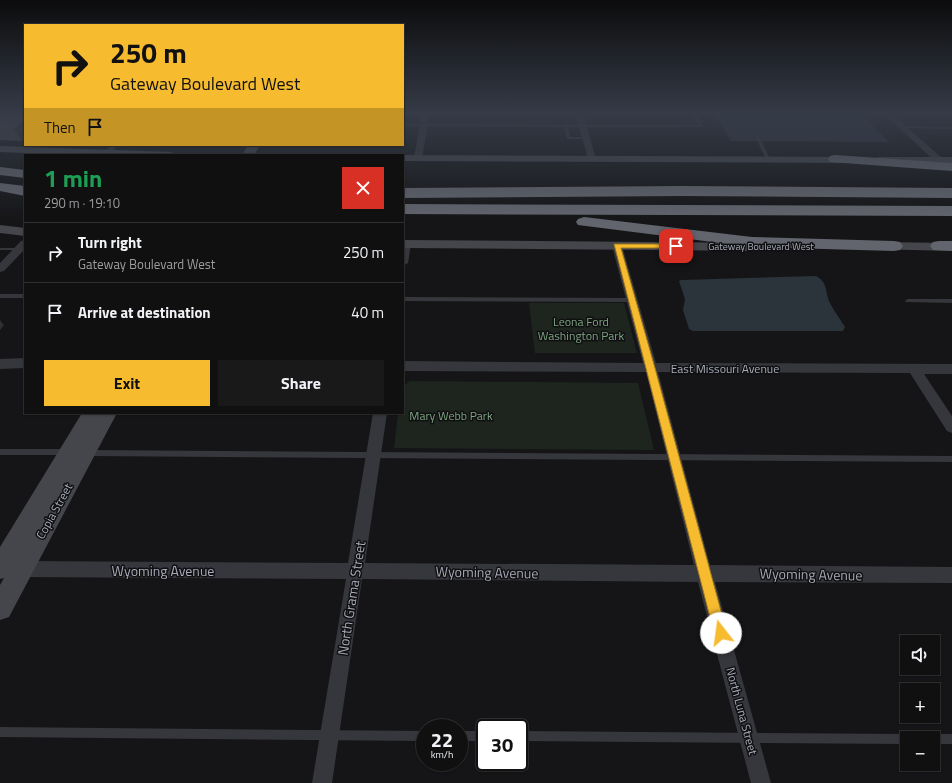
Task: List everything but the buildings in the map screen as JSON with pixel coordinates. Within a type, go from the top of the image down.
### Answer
[{"type":"highway","points":[[0,157],[24,156]]},
{"type":"highway","points":[[835,160],[952,167]]},
{"type":"highway","points":[[0,171],[24,174]]},
{"type":"highway","points":[[404,179],[607,185],[682,191]]},
{"type":"highway","points":[[0,188],[24,191]]},
{"type":"highway","points":[[404,193],[682,191],[952,193]]},
{"type":"highway","points":[[0,194],[24,196]]},
{"type":"highway","points":[[404,209],[952,212]]},
{"type":"highway","points":[[404,209],[584,222],[758,242],[894,246]]},
{"type":"main road","points":[[2,150],[24,156]]},
{"type":"main road","points":[[404,158],[952,160]]},
{"type":"main road","points":[[0,229],[24,232]]},
{"type":"main road","name":"Gateway Boulevard West","points":[[404,244],[617,246],[948,246]]},
{"type":"main road","name":"Copia Street","points":[[0,608],[22,569],[77,453],[92,414]]},
{"type":"main road","name":"Copia Street","points":[[0,568],[77,453],[107,414]]},
{"type":"street","points":[[106,154],[110,150]]},
{"type":"street","points":[[418,158],[419,150]]},
{"type":"street","points":[[589,150],[592,159]]},
{"type":"street","points":[[928,150],[939,160]]},
{"type":"street","points":[[0,269],[22,246]]},
{"type":"street","name":"North Luna Street","points":[[617,246],[651,368],[704,573],[762,783]]},
{"type":"street","points":[[0,364],[24,363]]},
{"type":"street","name":"East Missouri Avenue","points":[[404,366],[952,369]]},
{"type":"street","points":[[914,369],[952,427]]},
{"type":"street","name":"North Grama Street","points":[[322,783],[380,414]]},
{"type":"street","name":"Wyoming Avenue","points":[[22,569],[952,576]]},
{"type":"lane","points":[[763,150],[768,159]]},
{"type":"lane","points":[[0,249],[22,246]]},
{"type":"lane","points":[[0,296],[24,296]]},
{"type":"lane","points":[[404,299],[632,300]]},
{"type":"lane","points":[[908,301],[952,301]]},
{"type":"lane","points":[[0,452],[952,459]]},
{"type":"lane","points":[[0,732],[416,736]]},
{"type":"lane","points":[[528,736],[900,739]]},
{"type":"lane","points":[[940,739],[952,739]]},
{"type":"green space","name":"Leona Ford Washington Park","points":[[529,303],[624,303],[637,353],[535,353]]},
{"type":"green space","name":"Mary Webb Park","points":[[410,381],[638,383],[654,450],[394,448],[398,414],[404,414],[404,385]]},
{"type":"shaded area","points":[[816,276],[823,281],[828,299],[845,327],[843,331],[693,331],[689,329],[683,310],[685,299],[679,281],[681,280]]},
{"type":"route","points":[[676,246],[617,246],[721,633]]}]
